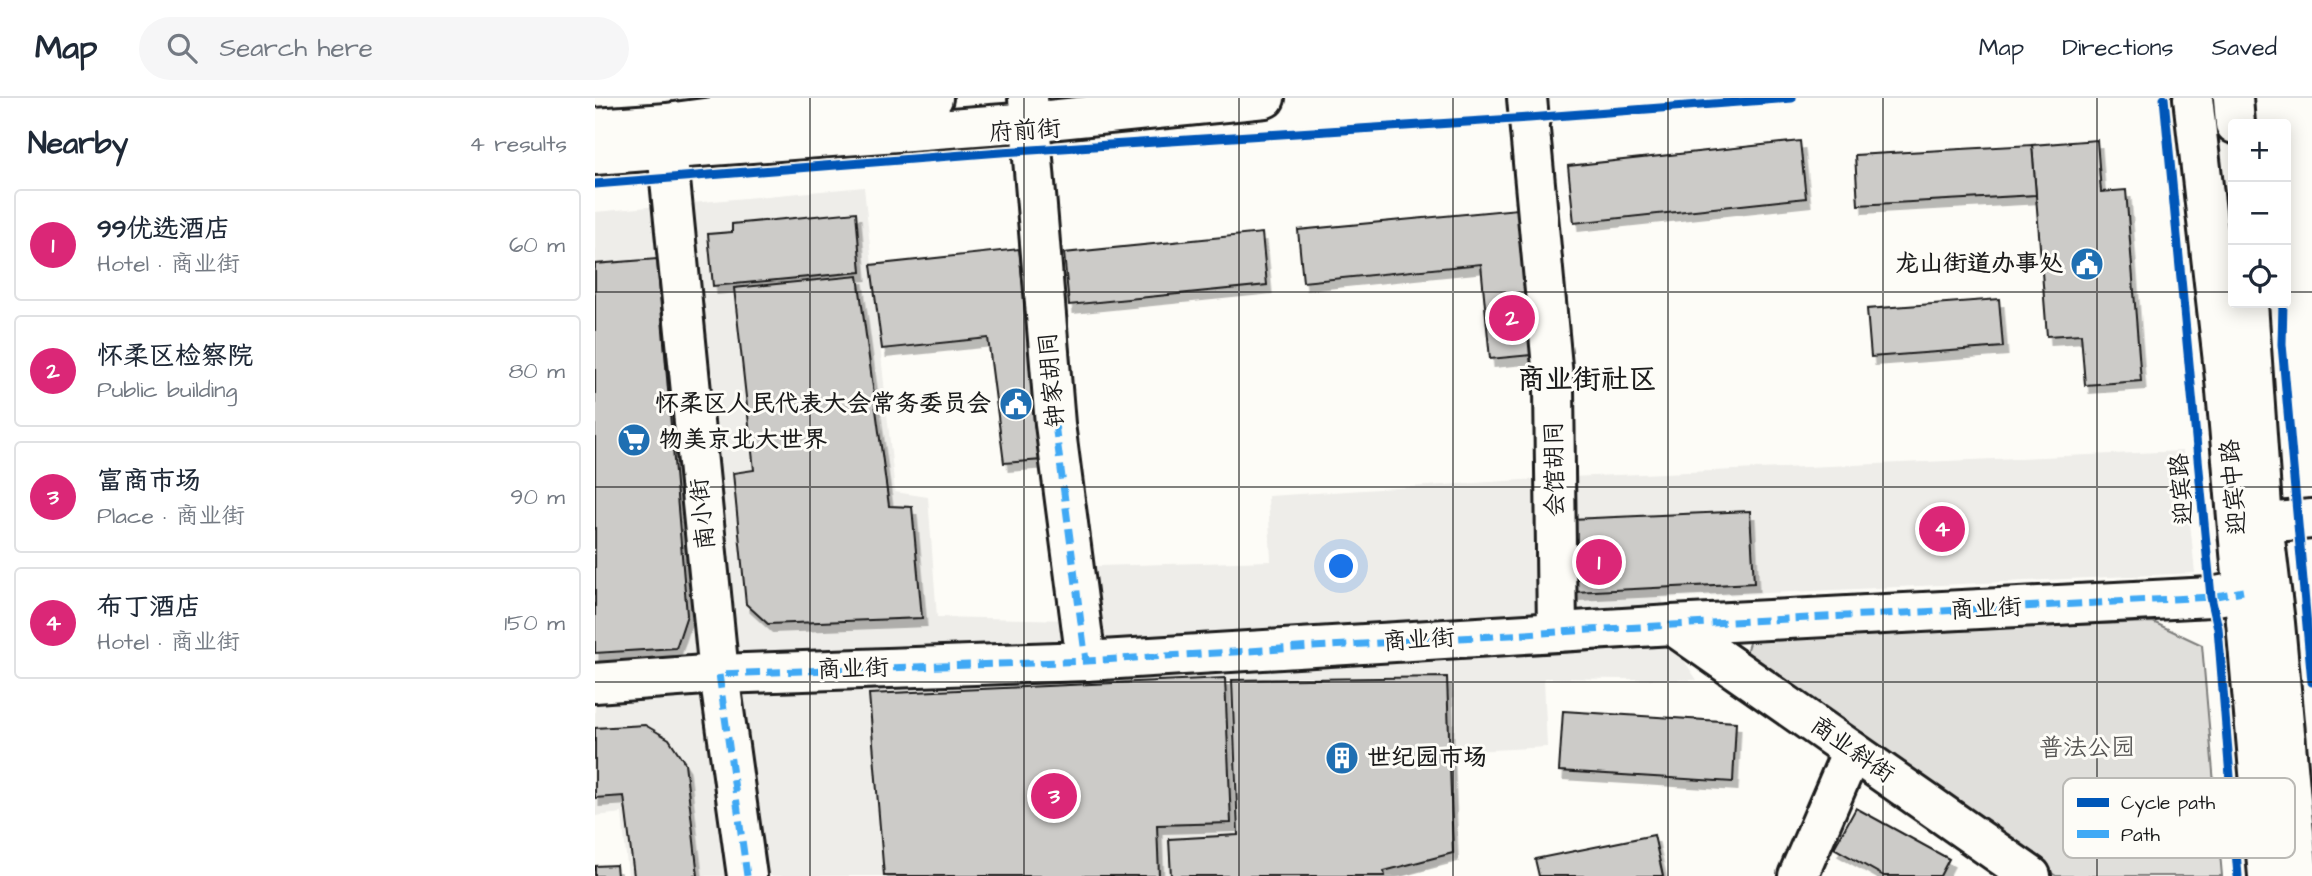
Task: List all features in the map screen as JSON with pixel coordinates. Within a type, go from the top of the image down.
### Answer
[{"type":"street","name":"府前街","points":[[595,155],[667,150],[747,118],[933,98]]},
{"type":"street","name":"府前街","points":[[595,128],[747,118],[1029,110],[1265,98]]},
{"type":"street","name":"会馆胡同","points":[[1527,98],[1554,388],[1557,632]]},
{"type":"street","name":"迎宾中路","points":[[2193,98],[2225,379],[2259,778]]},
{"type":"street","points":[[2233,98],[2235,119]]},
{"type":"street","name":"钟家胡同","points":[[1029,110],[1055,424],[1086,661]]},
{"type":"street","name":"南小街","points":[[667,150],[719,674],[747,876]]},
{"type":"street","name":"迎宾中路","points":[[2248,308],[2263,523],[2289,778]]},
{"type":"street","points":[[2263,523],[2312,519]]},
{"type":"street","name":"商业街","points":[[595,683],[719,674],[1086,661],[1672,625],[2198,597],[2243,591]]},
{"type":"street","name":"商业斜街","points":[[1672,625],[2031,876]]},
{"type":"street","points":[[1798,876],[1852,751]]},
{"type":"street","name":"迎宾中路","points":[[2295,842],[2298,876]]},
{"type":"street","name":"迎宾中路","points":[[2266,858],[2268,876]]},
{"type":"shaded area","points":[[864,187],[895,492],[928,497],[937,617],[1069,620],[1063,567],[1271,561],[1268,496],[1570,477],[2183,451],[2195,573],[1662,598],[1669,638],[1697,680],[1544,678],[1547,747],[1455,752],[1459,859],[1403,876],[628,876],[622,813],[595,816],[595,212]]},
{"type":"green space","name":"普法公园","points":[[2153,622],[2202,645],[2214,778],[2063,778],[2063,858],[2220,858],[2222,876],[2056,876],[1744,658],[1751,637]]},
{"type":"building","name":"龙山街道办事处","points":[[2097,140],[2101,192],[2126,190],[2141,381],[2085,385],[2081,334],[2047,336],[2032,145]]},
{"type":"building","points":[[1800,141],[1806,198],[1574,223],[1568,166]]},
{"type":"building","points":[[2032,145],[2036,195],[1858,205],[1855,155]]},
{"type":"building","points":[[1528,208],[1542,354],[1490,359],[1481,264],[1303,282],[1298,230]]},
{"type":"building","points":[[856,212],[861,272],[713,286],[708,234],[732,232],[732,224]]},
{"type":"building","points":[[1262,233],[1267,285],[1069,305],[1064,253]]},
{"type":"building","name":"怀柔区人民代表大会常务委员会","points":[[1019,249],[1042,460],[1004,463],[988,338],[882,349],[871,265]]},
{"type":"building","name":"物美京北大世界","points":[[657,259],[687,615],[676,648],[595,653],[595,264]]},
{"type":"building","points":[[858,276],[889,506],[912,507],[922,618],[768,624],[746,604],[733,473],[754,470],[734,288]]},
{"type":"building","points":[[1999,299],[2003,347],[1871,357],[1867,309]]},
{"type":"building","points":[[1750,511],[1754,583],[1574,592],[1571,519]]},
{"type":"building","name":"世纪园市场","points":[[1447,677],[1453,853],[1384,871],[1385,876],[1171,876],[1169,839],[1238,835],[1232,680]]},
{"type":"building","points":[[1225,678],[1231,823],[1157,825],[1159,876],[884,876],[869,694]]},
{"type":"building","points":[[1563,711],[1736,722],[1733,782],[1559,771]]},
{"type":"building","points":[[645,725],[669,739],[685,763],[698,876],[634,876],[624,796],[595,798],[595,728]]},
{"type":"building","points":[[1856,808],[1949,859],[1940,876],[1884,876],[1834,848]]},
{"type":"building","points":[[1654,835],[1663,876],[1539,876],[1535,859]]},
{"type":"building","points":[[616,865],[617,876],[595,876],[595,866]]},
{"type":"marked path","points":[[1055,424],[1086,661]]},
{"type":"marked path","points":[[747,876],[719,674],[1086,661],[1672,625],[2211,597],[2243,591]]},
{"type":"cycle path","points":[[595,184],[1001,152],[1792,98]]},
{"type":"cycle path","name":"迎宾路","points":[[2164,98],[2211,597],[2218,628],[2230,778]]},
{"type":"cycle path","points":[[2283,308],[2282,344],[2312,682]]},
{"type":"cycle path","name":"迎宾路","points":[[2237,858],[2238,876]]},
{"type":"place","name":"龙山街道办事处","points":[[2087,264]]},
{"type":"place","name":"怀柔区检察院","points":[[1512,318]]},
{"type":"place","name":"怀柔区人民代表大会常务委员会","points":[[1016,404]]},
{"type":"place","name":"物美京北大世界","points":[[634,440]]},
{"type":"place","name":"布丁酒店","points":[[1942,529]]},
{"type":"place","name":"99优选酒店","points":[[1599,562]]},
{"type":"place","name":"世纪园市场","points":[[1342,758]]},
{"type":"place","name":"富商市场","points":[[1054,796]]},
{"type":"district","name":"商业街社区","points":[[1587,379]]}]
